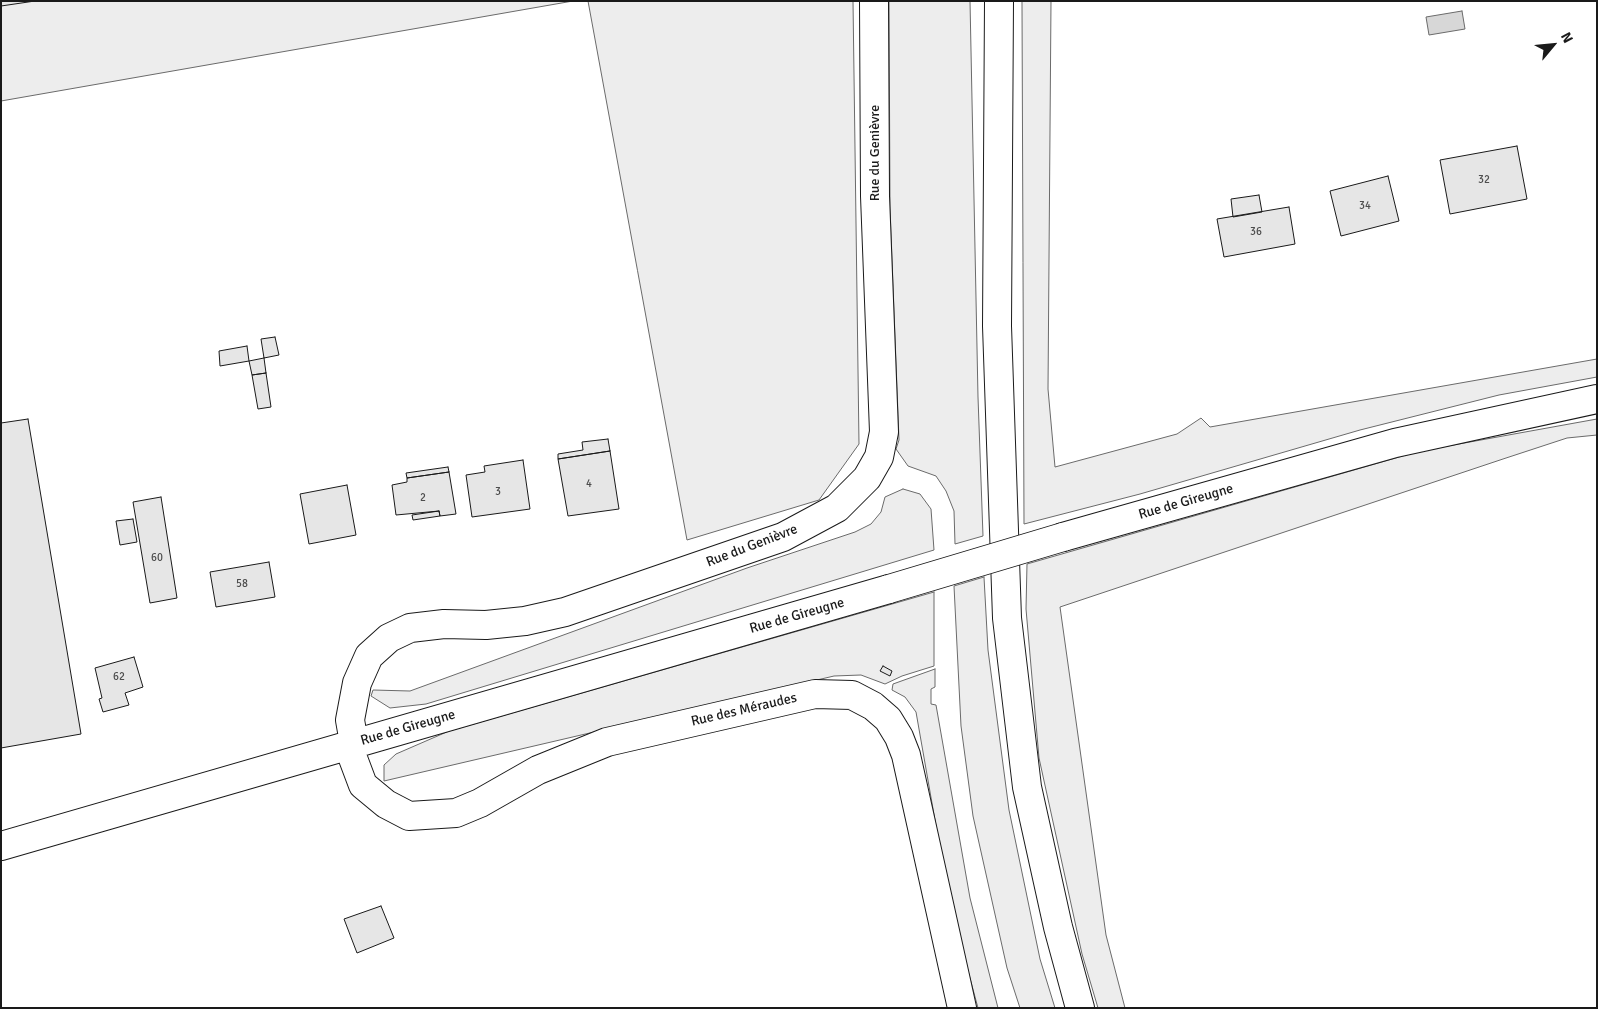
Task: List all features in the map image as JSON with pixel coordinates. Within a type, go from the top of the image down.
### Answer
[{"type":"street","name":"Rue du Genièvre","points":[[351,744],[350,720],[356,684],[369,656],[389,638],[410,628],[444,624],[486,625],[525,621],[565,612],[782,537],[837,508],[867,478],[879,457],[884,432],[874,196],[874,1]]},
{"type":"street","points":[[999,1],[997,326],[1007,618],[1027,787],[1058,927],[1080,1008]]},
{"type":"street","name":"Rue de Gireugne","points":[[1,846],[1063,537],[1395,443],[1597,399]]},
{"type":"street","name":"Rue des Méraudes","points":[[351,744],[363,785],[386,804],[409,816],[456,813],[480,803],[538,770],[607,742],[815,694],[852,695],[873,706],[888,719],[899,737],[906,754],[962,1008]]},
{"type":"shaded area","points":[[1,1],[573,1],[1,101]]},
{"type":"shaded area","points":[[588,1],[853,1],[859,444],[819,500],[687,540]]},
{"type":"shaded area","points":[[889,1],[970,1],[978,397],[983,536],[955,544],[954,511],[946,491],[936,476],[908,466],[896,449],[899,440],[890,207]]},
{"type":"shaded area","points":[[1022,1],[1051,1],[1048,389],[1055,467],[1177,434],[1201,418],[1210,427],[1597,359],[1597,377],[1499,395],[1360,430],[1140,494],[1024,524]]},
{"type":"shaded area","points":[[1462,11],[1465,29],[1429,35],[1426,17]]},
{"type":"shaded area","points":[[1597,419],[1597,435],[1567,438],[1060,607],[1106,935],[1125,1008],[1098,1008],[1082,954],[1039,758],[1026,609],[1027,564],[1420,451]]},
{"type":"shaded area","points":[[903,489],[920,494],[931,509],[934,550],[426,704],[390,708],[371,696],[373,690],[410,691],[747,568],[855,532],[871,524],[881,512],[885,497]]},
{"type":"shaded area","points":[[984,577],[988,650],[1009,810],[1040,959],[1055,1008],[1020,1008],[1007,968],[973,816],[961,726],[954,586]]},
{"type":"shaded area","points":[[934,592],[934,666],[902,676],[885,684],[861,675],[834,676],[384,781],[384,765],[396,754],[449,731]]},
{"type":"shaded area","points":[[935,669],[935,687],[931,689],[931,704],[936,705],[970,898],[998,1008],[978,1008],[949,900],[916,712],[905,697],[892,690],[893,684]]},
{"type":"building","points":[[1,1],[35,1],[1,6]]},
{"type":"building","points":[[1517,146],[1527,199],[1450,214],[1440,160]]},
{"type":"building","points":[[1388,176],[1399,221],[1341,236],[1330,191]]},
{"type":"building","points":[[1259,195],[1262,212],[1233,217],[1231,199]]},
{"type":"building","points":[[1289,207],[1295,244],[1224,257],[1217,219]]},
{"type":"building","points":[[275,337],[279,355],[264,358],[261,339]]},
{"type":"building","points":[[247,346],[249,361],[220,366],[219,351]]},
{"type":"building","points":[[264,358],[266,373],[252,375],[249,361]]},
{"type":"building","points":[[266,373],[271,407],[258,409],[252,375]]},
{"type":"building","points":[[28,419],[81,734],[1,748],[1,423]]},
{"type":"building","points":[[608,439],[610,451],[558,459],[558,454],[583,450],[582,442]]},
{"type":"building","points":[[610,451],[619,509],[568,516],[558,459]]},
{"type":"building","points":[[523,460],[530,509],[472,517],[466,475],[485,472],[484,466]]},
{"type":"building","points":[[448,467],[449,472],[407,478],[406,473]]},
{"type":"building","points":[[449,472],[456,514],[440,516],[439,511],[396,515],[392,485],[407,482],[407,478]]},
{"type":"building","points":[[347,485],[356,535],[309,544],[300,494]]},
{"type":"building","points":[[161,497],[177,598],[150,603],[133,502]]},
{"type":"building","points":[[439,511],[440,516],[413,520],[412,515]]},
{"type":"building","points":[[133,519],[137,542],[120,545],[116,521]]},
{"type":"building","points":[[269,562],[275,597],[216,607],[210,572]]},
{"type":"building","points":[[134,657],[143,687],[125,693],[129,705],[103,712],[99,699],[102,698],[95,668]]},
{"type":"building","points":[[883,666],[892,671],[890,676],[880,671]]},
{"type":"building","points":[[381,906],[394,938],[357,953],[344,919]]}]
